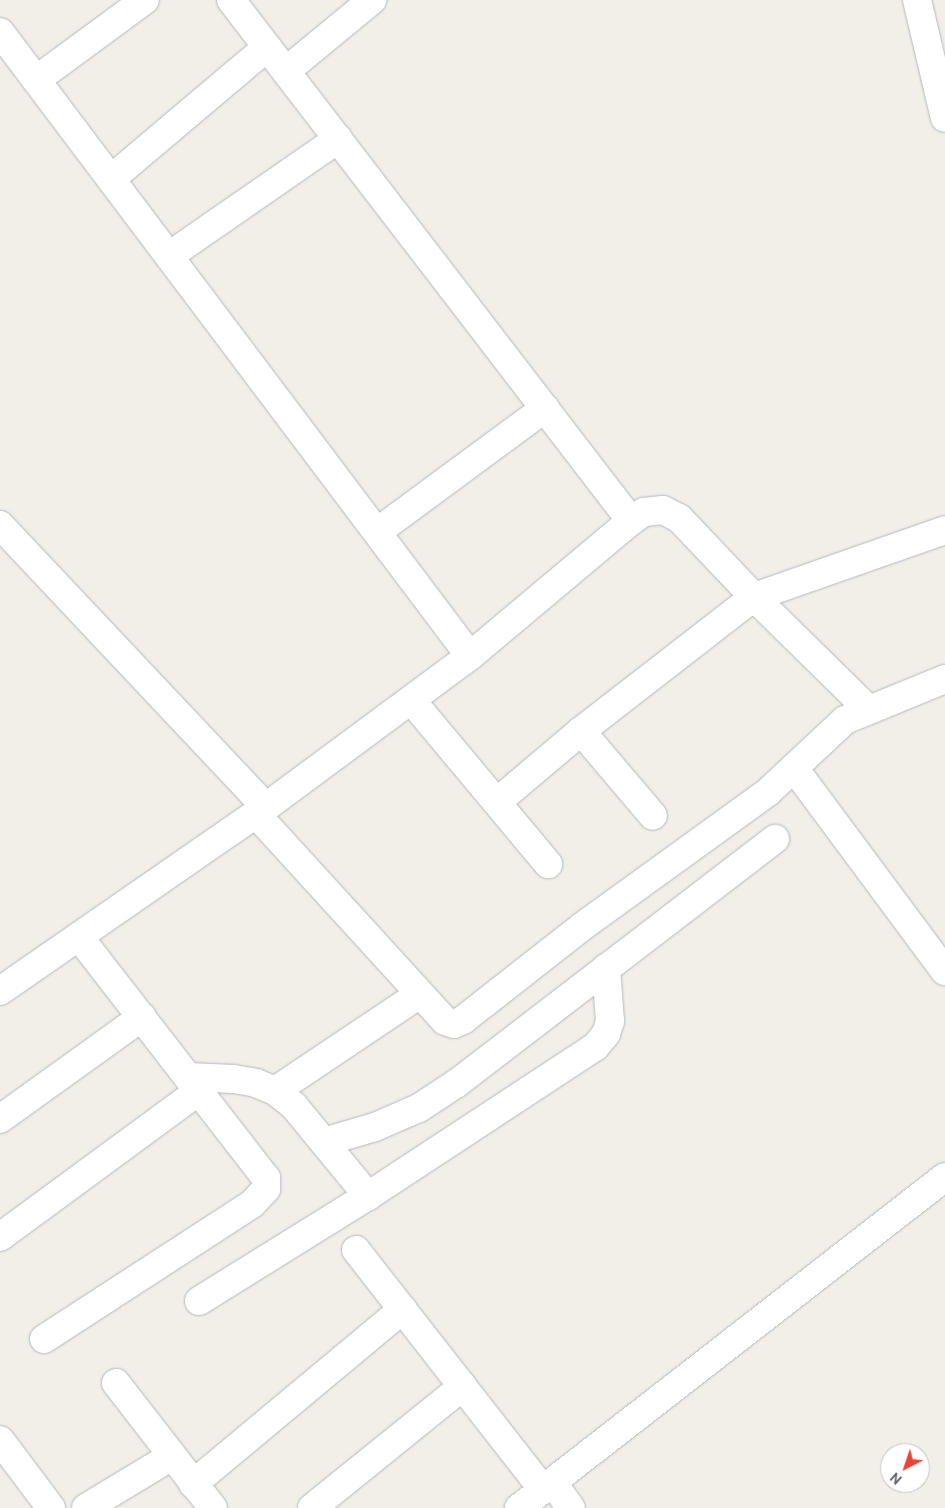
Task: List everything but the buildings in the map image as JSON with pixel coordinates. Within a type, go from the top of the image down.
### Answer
[{"type":"street","points":[[36,80],[145,0]]},
{"type":"street","points":[[231,0],[631,520]]},
{"type":"street","points":[[286,71],[372,0]]},
{"type":"street","points":[[917,0],[945,118]]},
{"type":"street","points":[[0,32],[470,656]]},
{"type":"street","points":[[111,179],[267,47]]},
{"type":"street","points":[[169,256],[338,139]]},
{"type":"street","points":[[377,532],[545,408]]},
{"type":"street","points":[[0,991],[261,811],[411,700],[470,656],[631,520],[644,512],[663,510],[679,518],[754,597],[869,710]]},
{"type":"street","points":[[0,525],[261,811],[420,994],[445,1021],[454,1024],[463,1020],[584,926],[768,792],[846,720],[945,679]]},
{"type":"street","points":[[496,802],[580,731],[754,597],[945,530]]},
{"type":"street","points":[[411,700],[548,864]]},
{"type":"street","points":[[580,731],[653,816]]},
{"type":"street","points":[[794,768],[945,971]]},
{"type":"street","points":[[324,1142],[375,1127],[419,1108],[457,1083],[775,838]]},
{"type":"street","points":[[44,1339],[252,1204],[266,1189],[266,1178],[79,937]]},
{"type":"street","points":[[199,1301],[368,1196],[595,1048],[606,1034],[610,1021],[606,968]]},
{"type":"street","points":[[275,1092],[420,994]]},
{"type":"street","points":[[0,1119],[142,1018]]},
{"type":"street","points":[[0,1237],[193,1084],[234,1079],[256,1083],[275,1092],[294,1106],[368,1196]]},
{"type":"street","points":[[518,1508],[945,1177]]},
{"type":"street","points":[[356,1250],[463,1386],[548,1485],[571,1508]]},
{"type":"street","points":[[193,1484],[403,1309]]},
{"type":"street","points":[[116,1383],[213,1508]]},
{"type":"street","points":[[312,1508],[463,1386]]},
{"type":"street","points":[[1,1443],[52,1508]]},
{"type":"street","points":[[86,1508],[172,1456]]}]
